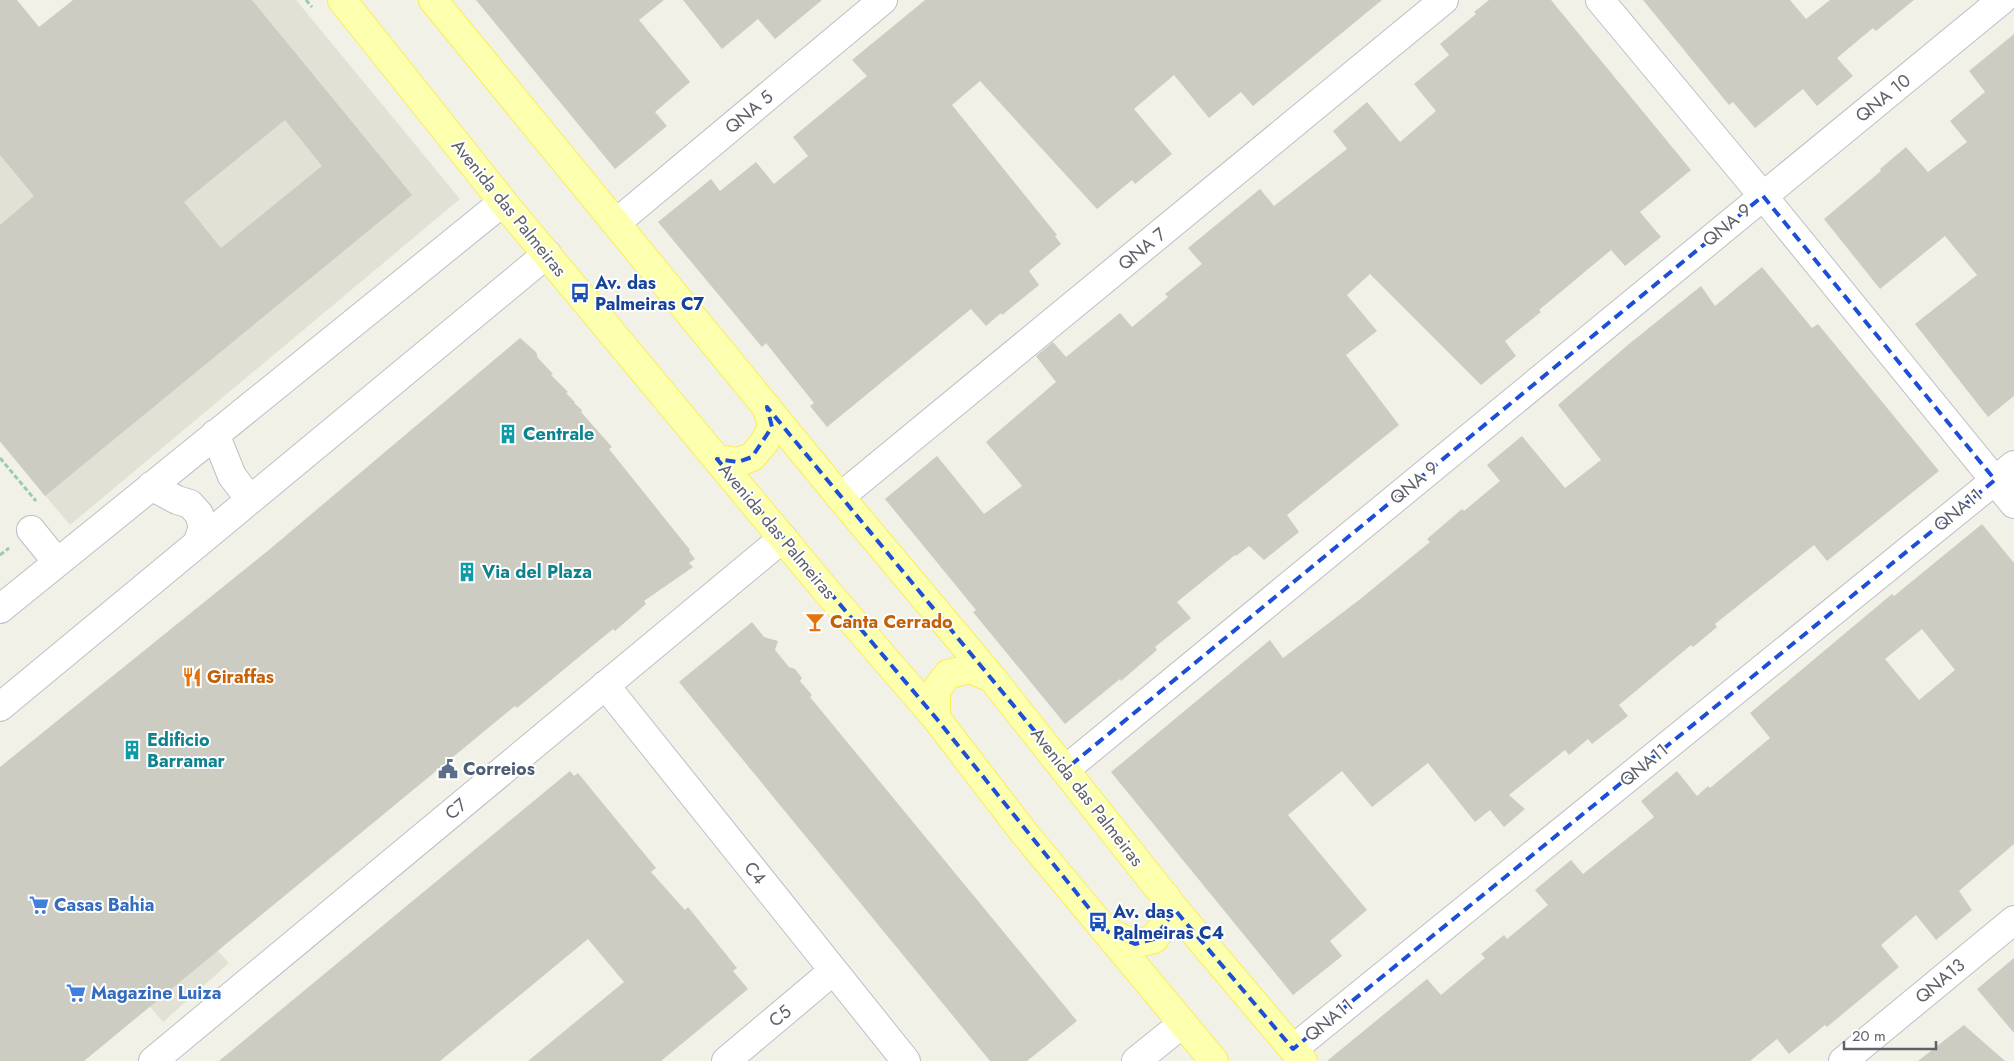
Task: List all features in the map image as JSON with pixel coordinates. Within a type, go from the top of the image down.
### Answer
[{"type":"main road","name":"Avenida das Palmeiras","points":[[342,0],[503,202],[829,594],[936,718],[1025,834],[1214,1061]]},
{"type":"main road","name":"Avenida das Palmeiras","points":[[433,0],[840,497],[992,678],[1166,897],[1298,1055]]},
{"type":"main road","points":[[717,459],[738,462],[752,457],[764,443],[772,427],[767,407]]},
{"type":"main road","points":[[936,718],[936,690],[948,674],[970,668],[992,678]]},
{"type":"main road","points":[[1108,932],[1135,944],[1154,938],[1166,922],[1166,897]]},
{"type":"street","name":"QNA 5","points":[[616,223],[883,0]]},
{"type":"street","name":"QNA 7","points":[[840,497],[1444,0]]},
{"type":"street","points":[[1600,0],[1763,196],[2004,472],[2014,504]]},
{"type":"street","name":"QNA 10","points":[[1763,196],[2002,0]]},
{"type":"street","name":"QNA 9","points":[[1066,770],[1763,196]]},
{"type":"street","points":[[0,608],[503,202]]},
{"type":"street","points":[[0,707],[547,254]]},
{"type":"street","points":[[216,434],[232,476],[245,493],[257,494]]},
{"type":"street","name":"QNA11","points":[[1298,1055],[2004,472]]},
{"type":"street","points":[[151,486],[177,500],[190,504],[199,514],[203,527],[197,544]]},
{"type":"street","points":[[31,530],[56,562]]},
{"type":"street","name":"C7","points":[[153,1061],[783,538]]},
{"type":"street","name":"C4","points":[[605,685],[906,1061]]},
{"type":"street","name":"QNA13","points":[[1843,1061],[2014,920]]},
{"type":"street","name":"C5","points":[[726,1061],[833,971]]},
{"type":"street","points":[[1136,1061],[1182,1024]]},
{"type":"path","points":[[306,0],[312,8]]},
{"type":"path","points":[[0,458],[36,501]]},
{"type":"highlighted area","points":[[1763,196],[1995,480],[1293,1049],[1175,910],[1154,939],[1135,944],[1108,932],[936,718],[717,459],[738,462],[752,457],[772,427],[767,407],[1066,769]]},
{"type":"shaded area","points":[[178,0],[296,0],[460,199],[70,525],[0,442],[0,153]]},
{"type":"shaded area","points":[[180,909],[229,963],[163,1022],[117,967]]},
{"type":"building","points":[[0,0],[17,0],[39,27],[73,0],[252,0],[412,195],[45,496],[0,441],[0,225],[34,196],[0,155]],"holes":[[[285,120],[322,166],[221,248],[184,202]]]},
{"type":"building","points":[[476,0],[664,0],[639,20],[690,82],[655,112],[667,126],[615,169]]},
{"type":"building","points":[[683,0],[822,0],[775,39],[758,19],[722,49]]},
{"type":"building","points":[[925,0],[1382,0],[1253,106],[1241,92],[1209,118],[1174,75],[1134,109],[1172,154],[1135,184],[1132,180],[1097,209],[980,81],[952,105],[1057,235],[1055,236],[1061,244],[1029,271],[1039,285],[1002,315],[1001,313],[986,326],[971,309],[827,427],[810,406],[814,403],[766,343],[762,347],[658,222],[711,179],[720,191],[756,162],[774,184],[808,156],[793,137],[867,76],[852,60]]},
{"type":"building","points":[[1489,0],[1551,0],[1691,170],[1640,212],[1661,237],[1625,266],[1611,250],[1505,341],[1516,356],[1481,385],[1370,274],[1347,295],[1377,331],[1346,355],[1399,425],[1287,515],[1299,532],[1264,560],[1249,546],[1177,602],[1191,618],[1155,647],[1157,650],[1121,681],[1120,679],[1065,724],[973,612],[976,610],[885,499],[937,456],[984,514],[1022,486],[986,442],[1056,382],[1036,356],[1053,342],[1066,357],[1120,313],[1132,327],[1168,297],[1165,294],[1202,264],[1188,248],[1260,189],[1274,206],[1347,149],[1333,131],[1367,102],[1400,142],[1436,111],[1414,84],[1449,55],[1440,44],[1476,14],[1474,12]]},
{"type":"building","points":[[1643,0],[1790,0],[1806,19],[1830,0],[1914,0],[1876,31],[1873,28],[1837,58],[1853,76],[1817,106],[1803,89],[1755,128],[1733,102],[1729,105]]},
{"type":"building","points":[[2014,34],[2014,396],[1988,417],[1915,324],[1977,275],[1945,236],[1880,289],[1824,219],[1881,171],[1880,169],[1906,147],[1928,172],[1967,142],[1950,121],[1985,92],[1969,71]]},
{"type":"building","points":[[1762,267],[1812,328],[1818,324],[1939,471],[1827,561],[1814,545],[1715,624],[1717,627],[1693,647],[1691,645],[1619,705],[1628,716],[1592,744],[1588,739],[1569,755],[1565,750],[1509,795],[1525,809],[1504,827],[1490,810],[1475,822],[1428,763],[1372,807],[1342,771],[1288,815],[1367,910],[1330,941],[1342,956],[1293,995],[1111,772],[1270,640],[1283,658],[1359,600],[1430,542],[1427,539],[1462,509],[1464,511],[1500,481],[1487,465],[1522,436],[1565,488],[1601,460],[1558,405],[1701,286],[1715,306]]},
{"type":"building","points":[[520,338],[536,352],[538,358],[553,374],[551,375],[568,392],[566,393],[582,410],[581,412],[612,447],[609,449],[690,550],[695,559],[689,563],[693,567],[644,601],[646,604],[615,631],[613,629],[517,708],[515,706],[84,1061],[0,1061],[0,767],[270,549]]},
{"type":"building","points":[[1982,524],[2014,563],[2014,844],[1959,891],[1972,910],[1936,940],[1916,915],[1881,945],[1899,967],[1827,1027],[1825,1025],[1789,1054],[1777,1039],[1750,1061],[1327,1061],[1427,979],[1441,995],[1485,958],[1481,954],[1504,935],[1507,939],[1548,905],[1535,890],[1571,860],[1583,874],[1654,817],[1641,801],[1677,771],[1697,796],[1708,786],[1710,788],[1770,738],[1750,713],[1892,594],[1894,596]],"holes":[[[1922,629],[1955,670],[1919,700],[1885,659]]]},
{"type":"building","points":[[752,622],[764,637],[778,641],[775,650],[789,667],[795,669],[802,678],[800,681],[812,695],[810,697],[1077,1021],[1027,1061],[990,1061],[679,682]]},
{"type":"building","points":[[570,771],[574,776],[578,773],[656,868],[651,872],[685,910],[688,907],[737,968],[733,971],[748,989],[661,1061],[528,1061],[624,982],[588,939],[440,1061],[219,1061]]},
{"type":"building","points":[[2014,958],[2014,1033],[1977,989]]},
{"type":"building","points":[[1964,1025],[2005,1061],[1918,1061]]},
{"type":"place","name":"Av. das Palmeiras C7","points":[[580,293]]},
{"type":"place","name":"Centrale","points":[[508,434]]},
{"type":"place","name":"Via del Plaza","points":[[467,572]]},
{"type":"place","name":"Canta Cerrado","points":[[815,622]]},
{"type":"place","name":"Giraffas","points":[[192,677]]},
{"type":"place","name":"Edificio Barramar","points":[[132,750]]},
{"type":"place","name":"Correios","points":[[448,769]]},
{"type":"place","name":"Casas Bahia","points":[[39,905]]},
{"type":"place","name":"Av. das Palmeiras C4","points":[[1098,922]]},
{"type":"place","name":"Magazine Luiza","points":[[76,993]]}]
